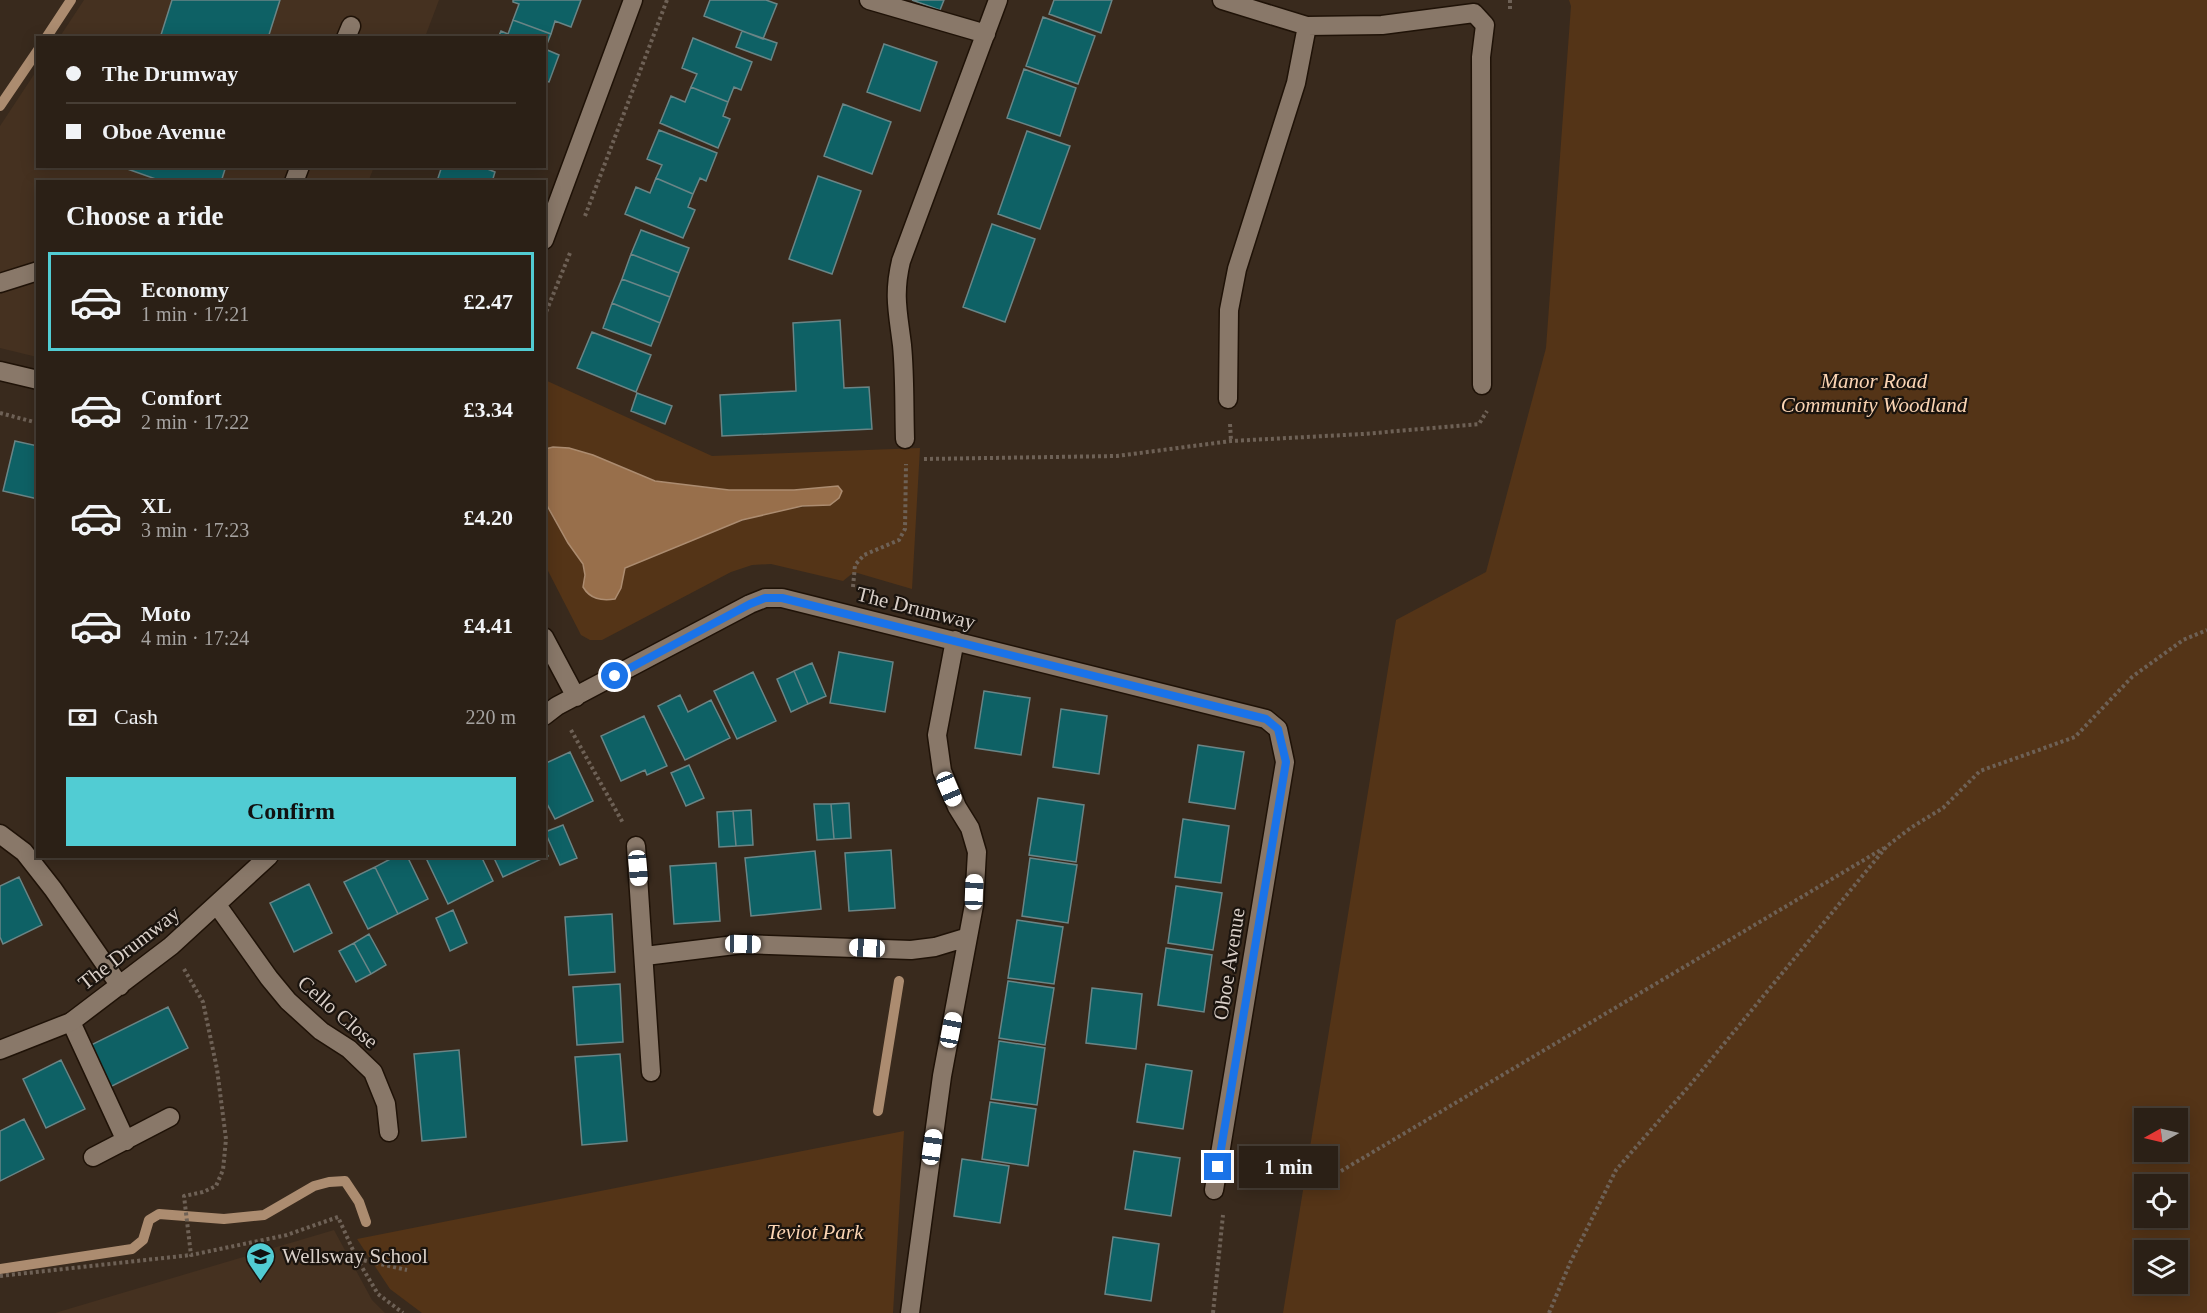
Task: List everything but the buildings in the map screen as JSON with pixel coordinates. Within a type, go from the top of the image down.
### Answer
[{"type":"street","points":[[546,235],[633,0]]},
{"type":"street","points":[[869,0],[986,34]]},
{"type":"street","points":[[905,439],[902,345],[896,305],[896,282],[901,261],[998,0]]},
{"type":"street","points":[[1222,0],[1307,26],[1382,25],[1474,13],[1485,24],[1481,57],[1482,385]]},
{"type":"street","points":[[1228,399],[1229,310],[1238,269],[1296,83],[1307,26]]},
{"type":"street","points":[[0,283],[36,273]]},
{"type":"street","points":[[0,371],[36,380]]},
{"type":"street","name":"The Drumway","points":[[551,711],[750,604],[765,598],[782,598],[1266,719],[1278,729],[1283,746]]},
{"type":"street","points":[[910,1313],[942,1076],[974,905],[977,852],[970,828],[957,807],[942,771],[936,735],[955,640]]},
{"type":"street","points":[[546,642],[576,697]]},
{"type":"street","name":"Oboe Avenue","points":[[1214,1190],[1286,762],[1283,746]]},
{"type":"street","points":[[0,834],[24,852],[53,889],[120,987]]},
{"type":"street","points":[[636,846],[651,1072]]},
{"type":"street","name":"The Drumway","points":[[0,1050],[71,1022],[120,987],[171,946],[267,858]]},
{"type":"street","name":"Cello Close","points":[[217,905],[269,978],[288,1000],[321,1031],[349,1048],[373,1072],[386,1104],[389,1131]]},
{"type":"street","points":[[645,956],[743,944],[911,950],[935,947],[968,937]]},
{"type":"street","points":[[71,1022],[126,1141]]},
{"type":"street","points":[[93,1157],[170,1117]]},
{"type":"path","points":[[1510,0],[1510,17]]},
{"type":"path","points":[[906,459],[1117,456],[1231,441],[1363,434],[1479,424],[1488,409]]},
{"type":"path","points":[[0,413],[36,422]]},
{"type":"path","points":[[850,615],[855,565],[864,555],[899,540],[903,536],[905,529],[905,439]]},
{"type":"path","points":[[1341,1171],[1887,846],[1912,826],[1943,808],[1980,771],[2075,737],[2132,677],[2183,639],[2207,630]]},
{"type":"path","points":[[551,711],[636,846]]},
{"type":"path","points":[[1549,1313],[1570,1263],[1616,1170],[1690,1085],[1887,846]]},
{"type":"path","points":[[171,946],[203,1002],[226,1139],[223,1170],[216,1186],[203,1192],[184,1196],[191,1255]]},
{"type":"path","points":[[1213,1313],[1223,1223],[1222,1212]]},
{"type":"path","points":[[0,1276],[191,1255],[287,1235],[338,1217],[357,1259],[378,1294],[403,1313]]},
{"type":"path","points":[[357,1259],[407,1270]]},
{"type":"shaded area","points":[[84,0],[439,0],[425,36],[60,36]]},
{"type":"shaded area","points":[[36,72],[36,168],[374,168],[369,180],[36,180],[36,357],[0,348],[0,126]]},
{"type":"shaded area","points":[[569,448],[593,455],[655,481],[729,490],[794,490],[838,486],[842,491],[839,498],[830,505],[802,506],[742,520],[625,568],[621,588],[615,599],[605,600],[593,597],[583,587],[585,575],[583,564],[546,504],[546,449]]},
{"type":"shaded area","name":"Wellsway School","points":[[334,1230],[372,1300],[385,1313],[55,1313]]},
{"type":"green space","name":"Manor Road Community Woodland","points":[[1569,0],[2207,0],[2207,1313],[1283,1313],[1396,620],[1486,572],[1546,348],[1571,6]]},
{"type":"green space","points":[[546,380],[712,456],[920,448],[912,589],[854,572],[843,581],[771,564],[752,565],[731,572],[602,640],[590,640],[581,635],[546,567],[546,505],[583,564],[585,575],[621,588],[624,568],[699,536],[750,518],[803,507],[830,505],[842,491],[838,486],[794,490],[729,490],[655,481],[593,455],[569,448],[546,449]]},
{"type":"green space","name":"Teviot Park","points":[[904,1131],[893,1313],[422,1313],[390,1289],[357,1239]]},
{"type":"waterway","points":[[47,36],[71,0]]},
{"type":"waterway","points":[[0,106],[36,53]]},
{"type":"waterway","points":[[878,1111],[899,981]]},
{"type":"waterway","points":[[0,1269],[132,1249],[143,1240],[149,1220],[159,1214],[224,1219],[264,1215],[314,1186],[329,1182],[345,1181],[359,1202],[366,1222]]},
{"type":"place","name":"Wellsway School","points":[[261,1282]]},
{"type":"route","points":[[615,676],[750,604],[765,598],[782,598],[1266,719],[1278,729],[1286,762],[1218,1167]]}]
